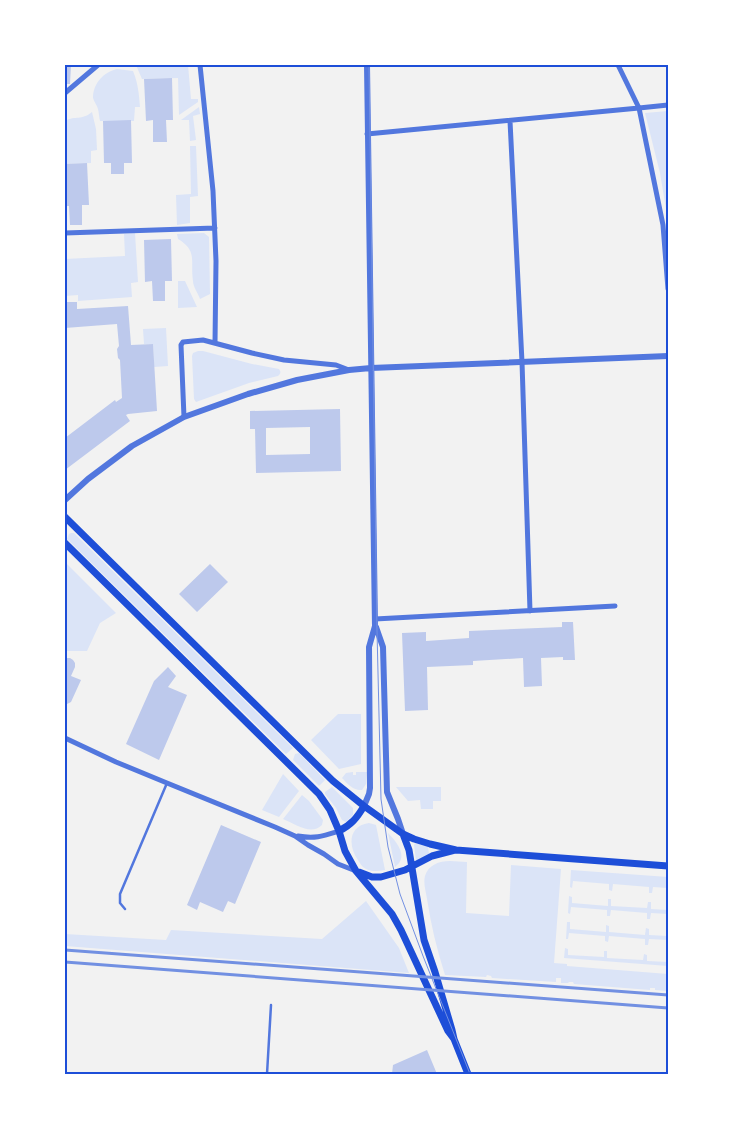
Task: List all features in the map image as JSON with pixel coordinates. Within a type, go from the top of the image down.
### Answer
[{"type":"main road","points":[[65,518],[333,781],[403,834],[414,839],[456,850],[668,866]]},
{"type":"main road","points":[[65,543],[313,788],[330,810],[345,851],[356,871],[392,914],[401,930],[448,1031],[454,1039]]},
{"type":"main road","points":[[339,831],[354,822],[364,806]]},
{"type":"main road","points":[[403,834],[409,850],[424,940],[438,980],[454,1039],[468,1074]]},
{"type":"main road","points":[[356,871],[365,875],[379,877],[411,868],[432,856],[456,850]]},
{"type":"street","points":[[65,93],[98,65]]},
{"type":"street","points":[[200,65],[215,228],[215,343]]},
{"type":"street","points":[[364,806],[370,788],[369,647],[375,622],[367,65]]},
{"type":"street","points":[[618,65],[639,108],[663,225],[668,289]]},
{"type":"street","points":[[368,134],[668,105]]},
{"type":"street","points":[[510,120],[522,362],[530,611]]},
{"type":"street","points":[[65,233],[215,228]]},
{"type":"street","points":[[184,417],[182,343],[186,340],[203,340],[284,360],[336,364],[349,370]]},
{"type":"street","points":[[65,500],[88,479],[132,446],[184,417],[248,394],[297,380],[349,370],[371,368],[668,356]]},
{"type":"street","points":[[375,622],[615,606]]},
{"type":"street","points":[[375,622],[383,646],[387,792],[403,834]]},
{"type":"street","points":[[65,738],[116,762],[295,836],[338,864],[356,871]]},
{"type":"street","points":[[295,836],[316,838],[339,831]]},
{"type":"lane","points":[[125,909],[120,903],[120,894],[167,783]]},
{"type":"lane","points":[[267,1074],[271,1005]]},
{"type":"shaded area","points":[[136,65],[188,65],[191,99],[198,99],[198,102],[179,115],[178,78],[142,79]]},
{"type":"shaded area","points":[[112,70],[133,71],[139,93],[140,107],[135,107],[134,121],[100,121],[93,93],[100,79]]},
{"type":"shaded area","points":[[199,107],[200,114],[193,116],[196,140],[190,141],[189,120],[181,120]]},
{"type":"shaded area","points":[[668,111],[668,221],[660,173],[645,113]]},
{"type":"shaded area","points":[[92,112],[96,129],[97,150],[91,151],[91,163],[65,164],[65,121],[85,116]]},
{"type":"shaded area","points":[[190,146],[196,146],[198,196],[190,197],[190,223],[177,225],[176,195],[191,194]]},
{"type":"shaded area","points":[[135,233],[138,282],[131,283],[132,297],[78,301],[78,295],[65,296],[65,259],[125,256],[124,234]]},
{"type":"shaded area","points":[[204,233],[209,237],[210,294],[200,299],[193,283],[191,252],[178,239],[177,234]]},
{"type":"shaded area","points":[[178,281],[185,281],[197,307],[178,308]]},
{"type":"shaded area","points":[[166,328],[168,366],[154,367],[153,344],[144,344],[143,329]]},
{"type":"shaded area","points":[[198,351],[279,369],[280,372],[278,376],[249,383],[196,402],[194,399],[192,356],[193,353]]},
{"type":"shaded area","points":[[71,533],[74,533],[293,748],[286,754],[67,539]]},
{"type":"shaded area","points":[[65,562],[116,613],[100,623],[87,651],[65,651]]},
{"type":"shaded area","points":[[338,714],[361,714],[361,764],[339,769],[311,740]]},
{"type":"shaded area","points":[[299,753],[325,780],[319,786],[293,760],[295,754]]},
{"type":"shaded area","points":[[353,772],[353,775],[356,775],[356,772],[367,772],[366,784],[362,790],[353,788],[342,778],[346,773]]},
{"type":"shaded area","points":[[283,774],[299,791],[279,817],[262,810]]},
{"type":"shaded area","points":[[332,787],[353,808],[353,815],[346,822],[342,820],[336,808],[325,794]]},
{"type":"shaded area","points":[[396,787],[441,787],[441,801],[433,801],[433,809],[421,809],[420,800],[408,801]]},
{"type":"shaded area","points":[[302,795],[309,801],[323,820],[322,825],[318,828],[303,828],[283,819]]},
{"type":"shaded area","points":[[369,823],[376,825],[385,870],[368,870],[361,865],[355,855],[352,843],[354,832],[362,825]]},
{"type":"shaded area","points":[[388,833],[398,845],[401,854],[401,859],[395,867]]},
{"type":"shaded area","points":[[415,843],[428,847],[429,854],[416,861],[414,845]]},
{"type":"shaded area","points":[[450,861],[467,862],[466,913],[509,916],[511,865],[561,869],[554,963],[567,964],[567,966],[668,974],[668,991],[655,990],[655,988],[650,988],[650,990],[574,984],[573,982],[561,983],[561,978],[556,978],[556,982],[492,978],[487,975],[486,977],[445,975],[432,928],[424,882],[426,872],[431,866]]},
{"type":"shaded area","points":[[571,870],[668,877],[668,888],[653,887],[652,893],[649,893],[649,887],[613,884],[612,891],[609,890],[609,884],[573,881],[572,888],[570,887]]},
{"type":"shaded area","points":[[569,896],[572,897],[572,903],[608,906],[608,899],[611,899],[611,906],[647,908],[648,902],[651,902],[651,909],[668,910],[668,914],[651,913],[650,919],[647,919],[647,913],[611,910],[610,916],[607,916],[607,910],[571,907],[570,914],[568,913]]},
{"type":"shaded area","points":[[366,901],[399,948],[409,973],[65,946],[65,934],[166,940],[171,930],[322,939]]},
{"type":"shaded area","points":[[567,922],[570,922],[570,929],[606,932],[606,925],[609,926],[609,932],[645,935],[646,928],[649,929],[649,935],[668,936],[668,940],[649,939],[648,945],[645,945],[645,939],[609,936],[608,942],[605,941],[605,936],[569,933],[568,939],[566,939]]},
{"type":"shaded area","points":[[565,948],[568,949],[568,955],[604,957],[604,951],[607,951],[607,958],[643,960],[644,954],[647,955],[647,961],[668,962],[668,966],[564,958]]},
{"type":"building","points":[[65,65],[71,65],[70,84],[65,84]]},
{"type":"building","points":[[172,78],[173,120],[166,120],[167,142],[153,142],[153,120],[146,121],[144,79]]},
{"type":"building","points":[[131,120],[132,163],[124,163],[124,174],[111,174],[111,163],[104,163],[103,121]]},
{"type":"building","points":[[87,163],[89,205],[82,205],[82,225],[70,225],[69,206],[65,206],[65,164]]},
{"type":"building","points":[[171,239],[172,281],[165,281],[165,301],[153,301],[152,281],[145,282],[144,240]]},
{"type":"building","points":[[65,302],[77,302],[77,309],[128,306],[131,345],[153,344],[157,411],[126,415],[130,421],[65,470],[65,438],[115,400],[116,402],[122,398],[120,360],[117,349],[119,346],[117,324],[65,328]]},
{"type":"building","points":[[340,409],[341,471],[256,473],[255,429],[250,429],[250,411]],"holes":[[[310,427],[310,454],[266,455],[266,428]]]},
{"type":"building","points":[[210,564],[228,582],[197,612],[179,594]]},
{"type":"building","points":[[562,622],[573,622],[575,660],[563,660],[563,657],[541,658],[542,686],[524,687],[523,658],[473,661],[473,665],[427,667],[428,710],[405,711],[402,633],[426,632],[426,641],[469,638],[469,631],[562,627]]},
{"type":"building","points":[[65,658],[70,658],[75,663],[71,676],[81,680],[71,702],[65,705]]},
{"type":"building","points":[[168,667],[176,676],[168,687],[187,695],[159,760],[126,744],[154,681]]},
{"type":"building","points":[[221,825],[261,842],[235,904],[228,901],[223,912],[200,902],[197,910],[187,905]]},
{"type":"building","points":[[427,1050],[437,1074],[392,1074],[393,1065]]},
{"type":"tram line","points":[[369,65],[381,799],[388,847],[400,894],[470,1074]]},
{"type":"railway","points":[[65,950],[668,995]]},
{"type":"railway","points":[[65,962],[668,1008]]}]
